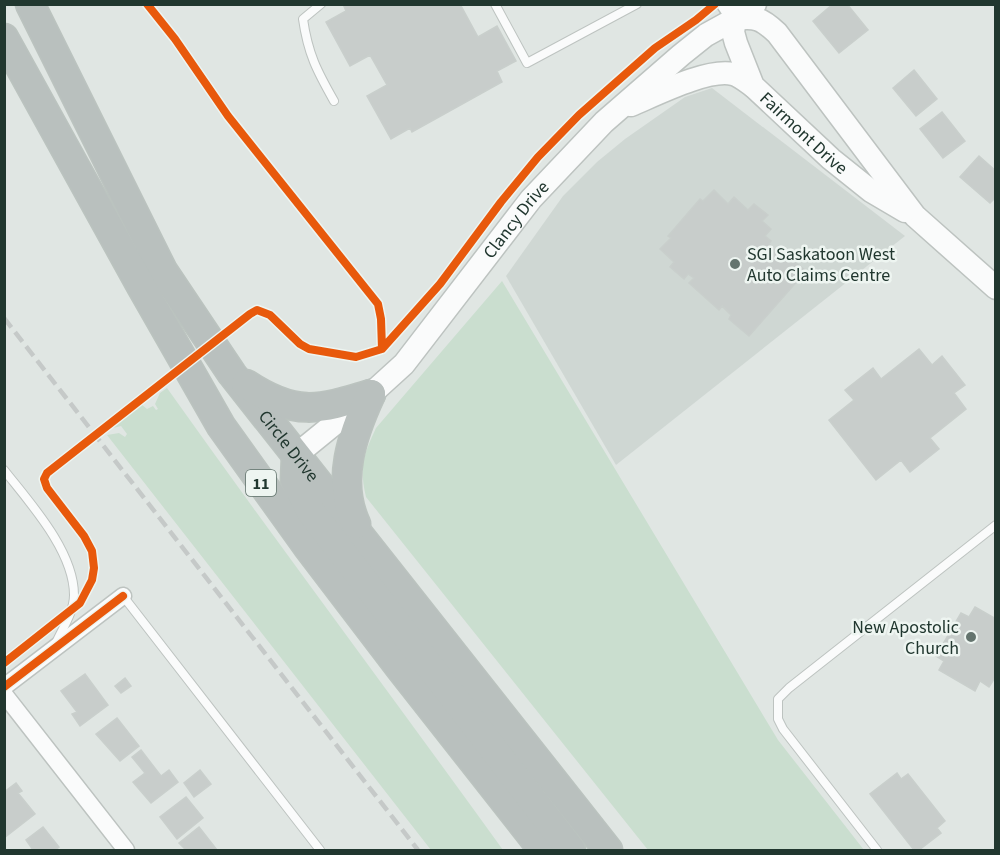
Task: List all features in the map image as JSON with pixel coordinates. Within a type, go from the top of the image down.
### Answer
[{"type":"highway","name":"Circle Drive","points":[[30,4],[152,279],[191,375],[233,444],[307,546],[543,850]]},
{"type":"highway","name":"Circle Drive","points":[[4,38],[152,279],[232,374],[608,850]]},
{"type":"highway","points":[[152,279],[185,333],[256,438],[272,451],[296,455],[295,480],[311,512],[571,850]]},
{"type":"highway","points":[[232,374],[268,399],[303,409],[330,406],[372,394]]},
{"type":"highway","points":[[363,540],[350,512],[347,490],[348,457],[358,422],[372,394]]},
{"type":"highway","points":[[400,668],[484,800],[521,850]]},
{"type":"street","name":"Clancy Drive","points":[[296,455],[372,394],[404,364],[531,199],[613,113],[730,12],[754,4]]},
{"type":"street","name":"Fairmont Drive","points":[[915,216],[871,191],[831,159],[753,86],[733,32],[730,12],[751,16],[777,33],[915,216],[996,288]]},
{"type":"street","points":[[613,113],[680,85],[716,75],[733,74],[753,86]]},
{"type":"street","points":[[4,687],[123,596]]},
{"type":"street","points":[[4,694],[126,850]]},
{"type":"lane","points":[[321,4],[303,19],[307,47],[334,101]]},
{"type":"lane","points":[[495,4],[527,63],[637,4]]},
{"type":"lane","points":[[4,470],[40,516],[60,548],[70,574],[74,595],[71,609],[53,649]]},
{"type":"lane","points":[[877,850],[783,729],[778,719],[778,699],[996,525]]},
{"type":"lane","points":[[123,596],[320,850]]},
{"type":"shaded area","points":[[712,88],[905,236],[616,465],[506,276],[563,196],[597,162],[625,139],[685,97]]},
{"type":"green space","points":[[502,281],[778,740],[864,850],[648,850],[366,497],[363,478],[364,462],[376,428]]},
{"type":"green space","points":[[167,388],[503,850],[431,850],[107,435],[119,433],[125,437],[127,434],[121,426],[113,428],[112,426],[141,404],[147,409],[153,406],[156,410],[158,409],[155,404],[160,393]]},
{"type":"building","points":[[343,4],[460,4],[478,37],[497,26],[516,61],[497,71],[502,82],[412,132],[410,128],[391,139],[367,96],[387,85],[370,55],[350,66],[326,22],[346,11]]},
{"type":"building","points":[[833,4],[847,4],[868,30],[839,53],[813,21]]},
{"type":"building","points":[[914,70],[937,99],[916,116],[893,88]]},
{"type":"building","points":[[942,112],[965,141],[943,158],[920,129]]},
{"type":"building","points":[[979,156],[996,171],[996,197],[990,203],[960,177]]},
{"type":"building","name":"SGI Saskatoon West Auto Claims Centre","points":[[714,190],[728,204],[734,197],[748,210],[754,204],[768,215],[762,221],[771,229],[765,236],[771,241],[769,244],[782,257],[785,254],[806,271],[749,336],[729,319],[731,315],[722,306],[719,310],[689,283],[694,278],[688,274],[684,279],[670,267],[674,262],[660,249],[671,238],[668,236],[700,199],[703,201]]},
{"type":"building","points":[[919,349],[932,365],[942,356],[965,385],[954,393],[966,409],[930,438],[939,449],[910,472],[901,460],[876,480],[829,420],[854,400],[845,390],[873,368],[881,379]]},
{"type":"building","name":"New Apostolic Church","points":[[975,607],[996,619],[996,676],[989,687],[980,681],[975,691],[939,670],[944,661],[936,656],[961,613],[969,617]]},
{"type":"building","points":[[85,674],[108,705],[80,726],[72,714],[77,712],[61,691]]},
{"type":"building","points":[[125,678],[131,686],[121,693],[115,686]]},
{"type":"building","points":[[117,718],[139,746],[120,761],[96,734]]},
{"type":"building","points":[[141,750],[161,776],[169,770],[178,782],[151,803],[133,782],[145,773],[132,757]]},
{"type":"building","points":[[200,770],[211,784],[194,797],[184,783]]},
{"type":"building","points":[[897,773],[901,779],[908,774],[945,821],[937,828],[941,833],[919,850],[914,850],[870,794]]},
{"type":"building","points":[[16,783],[22,791],[18,793],[35,814],[4,838],[4,792]]},
{"type":"building","points":[[186,797],[203,818],[177,839],[160,817]]},
{"type":"building","points":[[43,827],[59,847],[55,850],[33,850],[26,840]]},
{"type":"building","points":[[199,827],[217,850],[186,850],[179,843]]},
{"type":"railway","points":[[4,318],[418,850]]},
{"type":"cycle path","points":[[147,4],[175,39],[228,116],[378,304],[382,349]]},
{"type":"cycle path","points":[[4,663],[80,603],[92,580],[94,568],[92,551],[84,536],[47,488],[44,479],[47,473],[257,310],[270,315],[300,344],[309,349],[356,357],[382,349],[440,284],[501,202],[538,157],[579,115],[655,48],[715,4]]},
{"type":"cycle path","points":[[4,687],[123,596]]},
{"type":"place","name":"SGI Saskatoon West Auto Claims Centre","points":[[735,264]]},
{"type":"place","name":"New Apostolic Church","points":[[971,637]]}]
